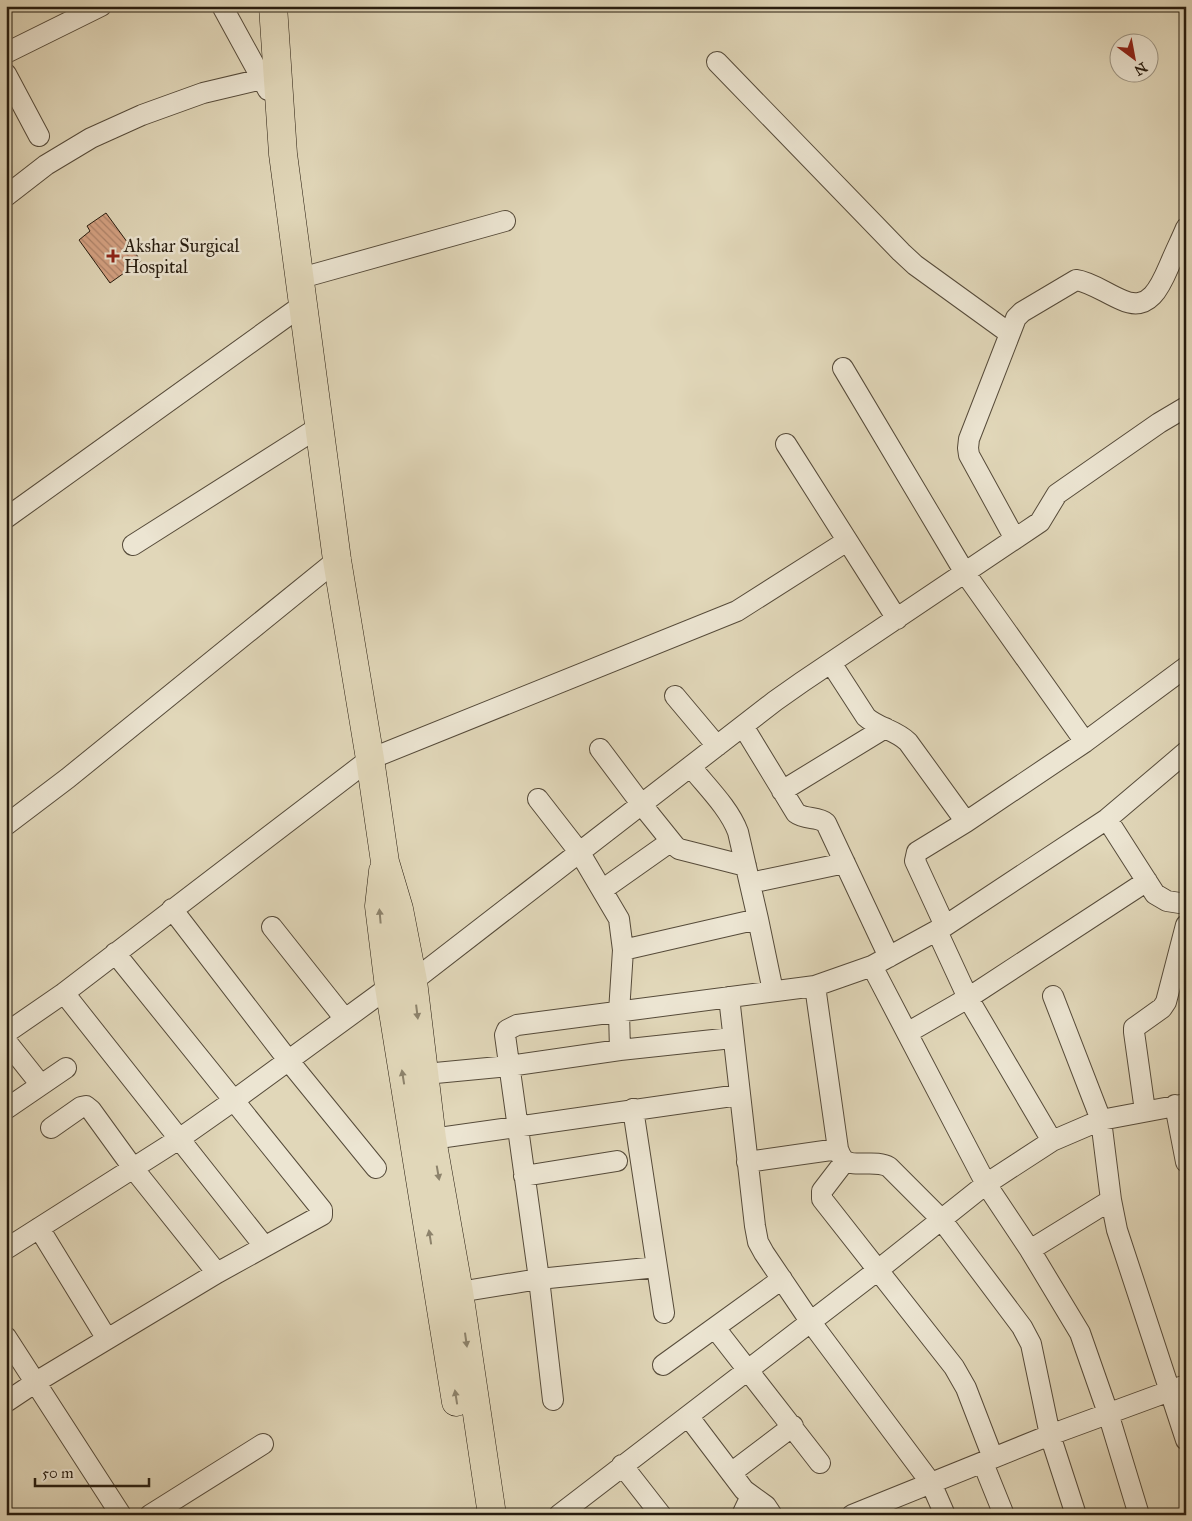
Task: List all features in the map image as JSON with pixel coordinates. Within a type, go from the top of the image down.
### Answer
[{"type":"highway","points":[[273,6],[283,154],[337,560],[385,862],[379,906],[425,1074],[432,1139],[459,1292],[484,1514]]},
{"type":"highway","points":[[401,984],[484,1514]]},
{"type":"street","points":[[6,53],[101,6]]},
{"type":"street","points":[[222,6],[280,113]]},
{"type":"street","points":[[717,62],[901,252],[1010,333]]},
{"type":"street","points":[[6,74],[39,136]]},
{"type":"street","points":[[6,196],[46,165],[91,138],[142,115],[203,93],[262,79]]},
{"type":"street","points":[[6,518],[302,291],[505,221]]},
{"type":"street","points":[[1015,539],[969,454],[968,448],[969,439],[1018,314],[1076,280],[1124,302],[1137,303],[1146,301],[1156,293],[1162,284],[1186,228]]},
{"type":"street","points":[[843,368],[965,573],[1085,742]]},
{"type":"street","points":[[6,1249],[179,1139],[344,1019],[401,984],[580,853],[742,726],[802,682],[1040,522],[1057,494],[1159,423],[1186,407]]},
{"type":"street","points":[[133,545],[319,427]]},
{"type":"street","points":[[786,444],[897,619]]},
{"type":"street","points":[[6,1033],[64,993],[370,759],[737,611],[847,541]]},
{"type":"street","points":[[6,825],[68,778],[337,560]]},
{"type":"street","points":[[831,663],[866,717],[871,722],[903,737],[908,742],[966,822]]},
{"type":"street","points":[[1052,1141],[968,998],[915,861],[915,856],[920,848],[966,822],[1085,742],[1186,667]]},
{"type":"street","points":[[675,696],[717,746]]},
{"type":"street","points":[[742,726],[798,816],[821,819],[826,824],[845,863],[907,1033],[986,1184],[1030,1250],[1080,1333],[1108,1413],[1139,1515]]},
{"type":"street","points":[[782,791],[885,728]]},
{"type":"street","points":[[600,749],[670,842],[679,849],[748,874],[845,863]]},
{"type":"street","points":[[553,1400],[539,1279],[505,1035],[506,1030],[511,1027],[815,986],[880,962],[941,929],[1107,819],[1186,752]]},
{"type":"street","points":[[691,767],[734,822],[748,874],[773,992]]},
{"type":"street","points":[[538,799],[580,853],[619,919],[623,950],[619,1012],[620,1050]]},
{"type":"street","points":[[1107,819],[1155,894],[1161,898],[1186,904]]},
{"type":"street","points":[[602,890],[670,842]]},
{"type":"street","points":[[907,1033],[968,998],[1147,881]]},
{"type":"street","points":[[172,909],[288,1060],[376,1168]]},
{"type":"street","points":[[623,950],[758,919]]},
{"type":"street","points":[[1145,1111],[1134,1028],[1162,1008],[1166,1002],[1186,925]]},
{"type":"street","points":[[272,927],[344,1019]]},
{"type":"street","points":[[6,1402],[217,1272],[320,1217],[323,1213],[115,953]]},
{"type":"street","points":[[815,986],[841,1155],[822,1190],[822,1199],[960,1377],[1004,1515]]},
{"type":"street","points":[[64,993],[264,1246]]},
{"type":"street","points":[[1053,996],[1101,1120],[1111,1200],[1122,1244],[1178,1387],[1186,1440]]},
{"type":"street","points":[[729,997],[732,1038],[758,1242],[810,1321],[931,1483],[945,1515]]},
{"type":"street","points":[[425,1074],[509,1066],[620,1050],[732,1038]]},
{"type":"street","points":[[6,1041],[41,1086]]},
{"type":"street","points":[[6,1109],[66,1068]]},
{"type":"street","points":[[432,1139],[517,1125],[739,1095]]},
{"type":"street","points":[[559,1515],[878,1270],[986,1184],[1052,1141],[1101,1120],[1181,1105],[1186,1162]]},
{"type":"street","points":[[51,1128],[81,1107],[86,1106],[91,1110],[134,1168],[217,1272]]},
{"type":"street","points":[[633,1109],[664,1314]]},
{"type":"street","points":[[747,1162],[841,1155],[884,1164],[941,1219],[1027,1335],[1031,1344],[1050,1435],[1076,1515]]},
{"type":"street","points":[[524,1176],[617,1161]]},
{"type":"street","points":[[1030,1250],[1111,1200]]},
{"type":"street","points":[[39,1228],[107,1339]]},
{"type":"street","points":[[459,1292],[539,1279],[657,1267]]},
{"type":"street","points":[[663,1364],[782,1279]]},
{"type":"street","points":[[715,1328],[820,1463]]},
{"type":"street","points":[[6,1337],[121,1515]]},
{"type":"street","points":[[852,1515],[1050,1435],[1178,1387]]},
{"type":"street","points":[[688,1416],[744,1490],[766,1506],[772,1515]]},
{"type":"street","points":[[731,1473],[793,1426]]},
{"type":"street","points":[[150,1515],[263,1444]]},
{"type":"street","points":[[622,1465],[661,1515]]},
{"type":"street","points":[[742,1515],[751,1496]]},
{"type":"building","points":[[106,213],[141,261],[110,283],[79,240],[90,231],[87,226]]},
{"type":"place","name":"Akshar Surgical Hospital","points":[[113,256]]}]
